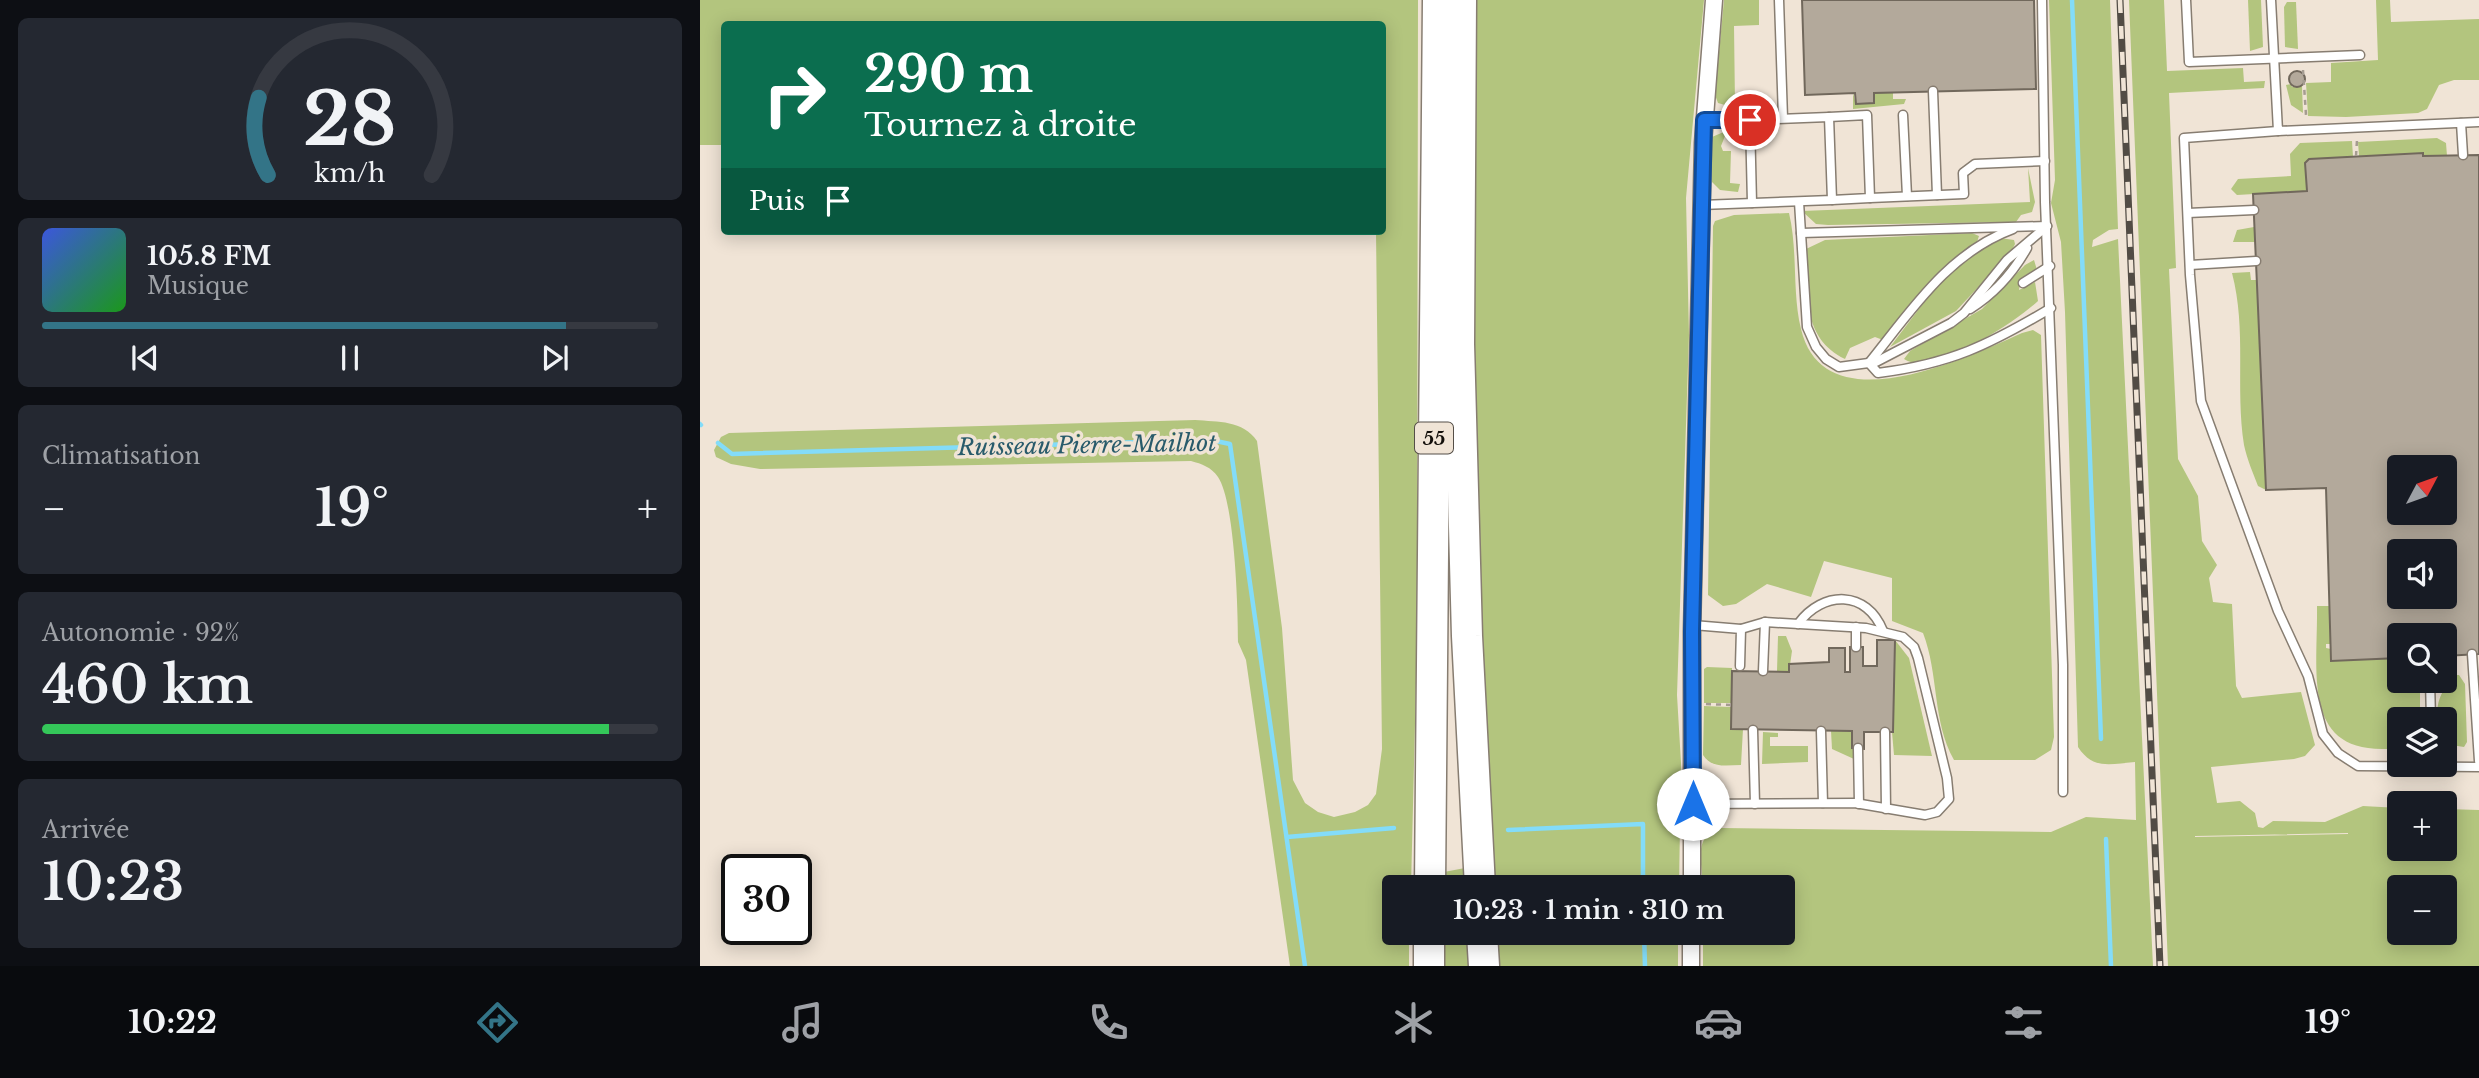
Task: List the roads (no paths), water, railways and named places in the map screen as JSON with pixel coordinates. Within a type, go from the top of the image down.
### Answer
[{"type":"highway","name":"55","points":[[1430,875],[1436,0]]},
{"type":"highway","name":"55","points":[[1461,0],[1459,344],[1467,636],[1479,875]]},
{"type":"highway","points":[[1429,945],[1429,966]]},
{"type":"highway","points":[[1483,945],[1484,966]]},
{"type":"street","points":[[1692,875],[1693,625],[1701,205],[1704,120],[1714,0]]},
{"type":"street","points":[[1691,945],[1691,966]]},
{"type":"lane","points":[[1779,0],[1783,118]]},
{"type":"lane","points":[[2042,0],[2063,665],[2063,792]]},
{"type":"lane","points":[[2186,0],[2189,62],[2360,55]]},
{"type":"lane","points":[[2271,0],[2278,131]]},
{"type":"lane","points":[[1933,91],[1937,195]]},
{"type":"lane","points":[[1704,120],[1867,115],[1870,198]]},
{"type":"lane","points":[[1903,115],[1907,196]]},
{"type":"lane","points":[[1829,117],[1832,200]]},
{"type":"lane","points":[[1750,120],[1752,203]]},
{"type":"lane","points":[[2461,122],[2463,155]]},
{"type":"lane","points":[[2387,766],[2358,766],[2338,753],[2323,734],[2308,676],[2278,611],[2205,414],[2190,265],[2184,138],[2479,122]]},
{"type":"lane","points":[[1701,205],[1964,194],[1963,173],[1975,164],[2045,161]]},
{"type":"lane","points":[[1799,201],[1807,327],[1816,347],[1826,359],[1839,367],[1869,363],[1964,313],[2007,260],[2031,243],[2048,226]]},
{"type":"lane","points":[[2188,213],[2253,210]]},
{"type":"lane","points":[[1869,363],[1951,265],[1983,242],[2022,226]]},
{"type":"lane","points":[[1801,233],[2048,226]]},
{"type":"lane","points":[[2190,265],[2256,261]]},
{"type":"lane","points":[[2024,283],[2050,266]]},
{"type":"lane","points":[[1869,363],[1878,373],[1945,361],[1980,348],[2051,308]]},
{"type":"lane","points":[[1798,624],[1813,610],[1829,603],[1852,599],[1870,608],[1883,631]]},
{"type":"lane","points":[[1693,625],[1741,629],[1765,622],[1856,627],[1903,637],[1914,647],[1949,791],[1944,807],[1931,815],[1859,804],[1693,804]]},
{"type":"lane","points":[[1763,671],[1765,622]]},
{"type":"lane","points":[[1856,627],[1856,647]]},
{"type":"lane","points":[[1740,666],[1741,629]]},
{"type":"lane","points":[[2472,654],[2479,761]]},
{"type":"lane","points":[[1753,730],[1755,804]]},
{"type":"lane","points":[[1821,731],[1823,803]]},
{"type":"lane","points":[[1885,732],[1886,809]]},
{"type":"lane","points":[[1858,748],[1859,804]]},
{"type":"lane","points":[[2457,766],[2479,766]]},
{"type":"waterway","points":[[2072,0],[2101,739]]},
{"type":"waterway","name":"Ruisseau Pierre-Mailhot","points":[[718,443],[732,454],[1211,440],[1230,444],[1305,966]]},
{"type":"waterway","points":[[1508,830],[1643,824],[1643,875]]},
{"type":"waterway","points":[[1287,837],[1394,828]]},
{"type":"waterway","points":[[2106,839],[2111,966]]},
{"type":"waterway","points":[[1644,945],[1645,966]]},
{"type":"railway","points":[[2120,0],[2160,966]]}]
